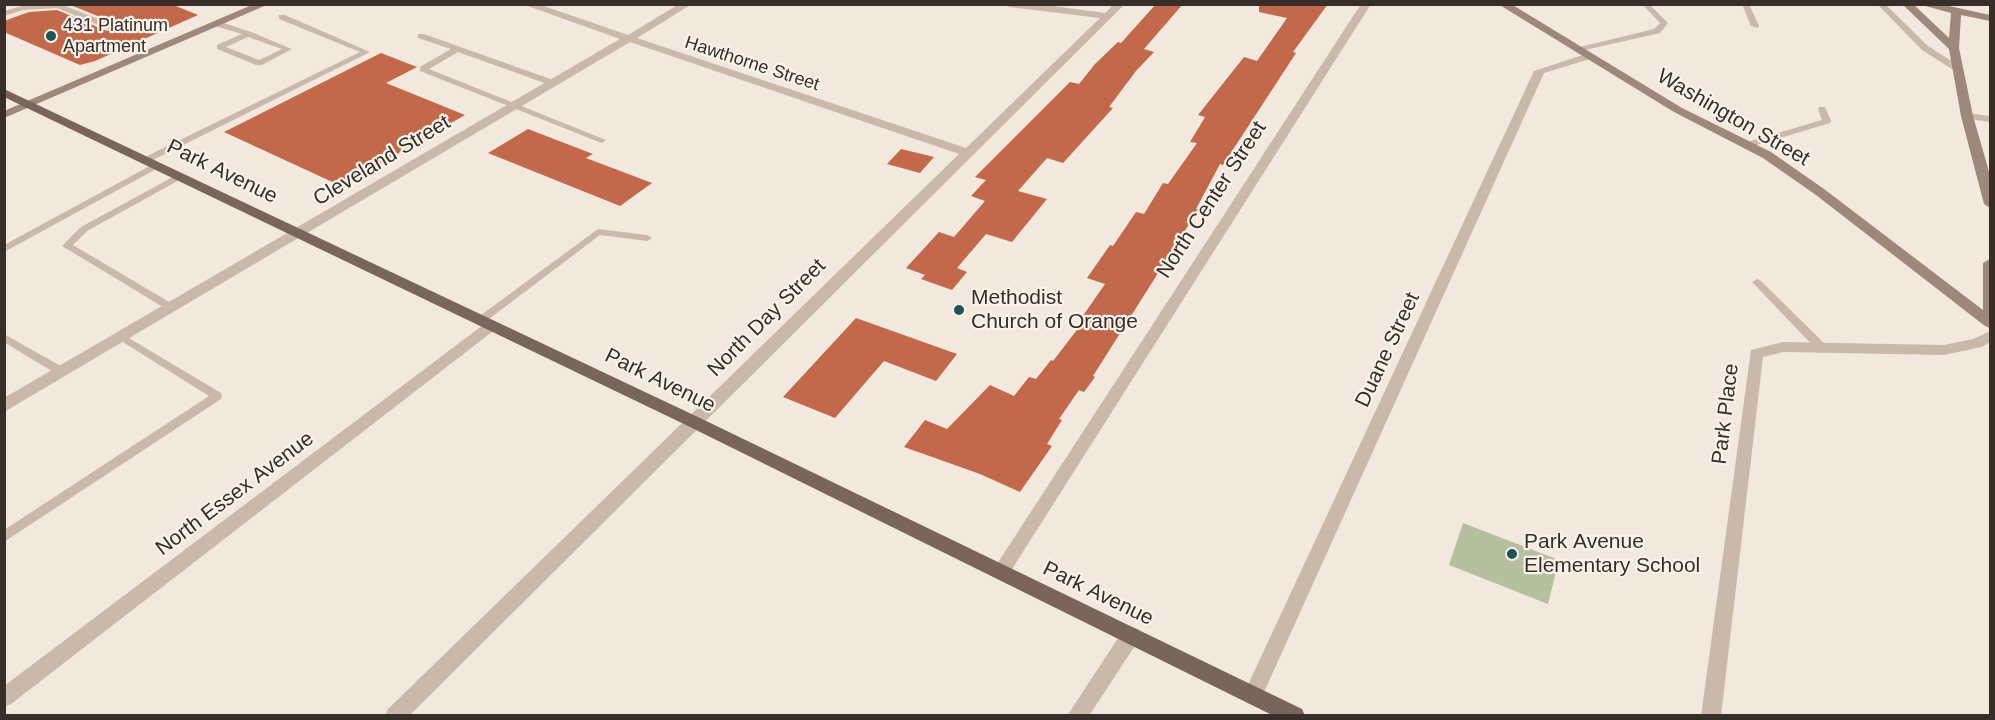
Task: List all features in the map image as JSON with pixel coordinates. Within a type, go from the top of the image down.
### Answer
[{"type":"main road","points":[[4,115],[264,4]]},
{"type":"main road","name":"Washington Street","points":[[1503,4],[1678,110],[1767,155],[1820,192],[1990,323]]},
{"type":"main road","points":[[1907,4],[1954,48]]},
{"type":"main road","points":[[1923,4],[1956,8]]},
{"type":"main road","points":[[1945,4],[1990,18]]},
{"type":"main road","points":[[1956,8],[1954,48],[1967,116],[1987,174],[1990,204]]},
{"type":"main road","name":"Park Avenue","points":[[4,92],[694,422],[1295,716]]},
{"type":"main road","points":[[1990,263],[1990,311]]},
{"type":"street","name":"Hawthorne Street","points":[[527,4],[626,40],[967,153]]},
{"type":"street","name":"Cleveland Street","points":[[4,406],[687,4]]},
{"type":"street","points":[[1009,4],[1108,16]]},
{"type":"street","name":"North Day Street","points":[[395,716],[1120,4]]},
{"type":"street","name":"North Center Street","points":[[1001,572],[1366,4]]},
{"type":"street","name":"Duane Street","points":[[1253,695],[1539,70],[1584,53]]},
{"type":"street","points":[[1967,116],[1990,119]]},
{"type":"street","name":"North Essex Avenue","points":[[4,698],[487,322]]},
{"type":"street","name":"Park Place","points":[[1711,716],[1756,354],[1783,347],[1944,350],[1977,343],[1990,336]]},
{"type":"street","points":[[1077,716],[1131,635]]},
{"type":"lane","points":[[1584,53],[1657,31],[1664,23],[1645,4]]},
{"type":"lane","points":[[1745,4],[1755,26]]},
{"type":"lane","points":[[1880,4],[1924,48],[1958,69]]},
{"type":"lane","points":[[4,14],[22,8],[58,6],[111,27]]},
{"type":"lane","points":[[4,249],[152,163],[366,52],[282,17]]},
{"type":"lane","points":[[218,24],[248,34],[288,49],[259,63],[220,47],[248,34]]},
{"type":"lane","points":[[421,36],[553,83]]},
{"type":"lane","points":[[455,50],[423,69],[602,140]]},
{"type":"lane","points":[[1747,145],[1827,121],[1822,109]]},
{"type":"lane","points":[[172,308],[67,246],[84,229],[180,176]]},
{"type":"lane","points":[[487,322],[598,232],[647,238]]},
{"type":"lane","points":[[1757,282],[1822,348]]},
{"type":"lane","points":[[4,337],[62,372]]},
{"type":"lane","points":[[4,537],[217,396],[122,337]]},
{"type":"green space","points":[[1463,523],[1559,560],[1548,604],[1449,565]]},
{"type":"building","name":"431 Platinum Apartment","points":[[68,4],[171,4],[198,15],[95,61],[80,65],[4,32],[4,21],[29,12],[57,10],[107,31],[117,28],[115,23]]},
{"type":"building","points":[[1156,4],[1183,4],[1144,49],[1154,52],[1136,71],[1109,107],[1113,108],[1063,163],[1047,158],[1018,191],[1047,199],[1012,242],[986,234],[957,268],[967,272],[952,290],[921,279],[925,275],[906,268],[939,232],[954,237],[985,201],[971,196],[986,180],[975,177],[1070,82],[1079,84],[1095,64],[1118,42],[1121,43]]},
{"type":"building","points":[[1259,4],[1328,4],[1293,52],[1296,53],[1223,165],[1220,164],[1196,209],[1198,210],[1093,376],[1095,377],[1084,392],[1079,390],[1059,419],[1062,420],[1047,444],[1052,446],[1020,492],[980,474],[904,447],[925,420],[947,429],[990,385],[1014,396],[1029,377],[1036,379],[1051,360],[1053,361],[1083,322],[1080,320],[1105,284],[1087,278],[1110,245],[1113,246],[1136,212],[1144,214],[1163,183],[1168,184],[1197,143],[1190,142],[1205,117],[1198,115],[1244,57],[1257,61],[1287,18],[1259,12]]},
{"type":"building","points":[[381,53],[417,67],[386,83],[465,115],[341,186],[224,132]]},
{"type":"building","points":[[528,129],[593,154],[586,158],[652,183],[620,206],[488,153]]},
{"type":"building","points":[[901,149],[934,157],[920,173],[887,164]]},
{"type":"building","points":[[856,318],[957,354],[936,381],[884,361],[835,418],[783,397]]},
{"type":"place","name":"431 Platinum Apartment","points":[[51,36]]},
{"type":"place","name":"Methodist Church of Orange","points":[[959,310]]},
{"type":"place","name":"Park Avenue Elementary School","points":[[1512,554]]}]
